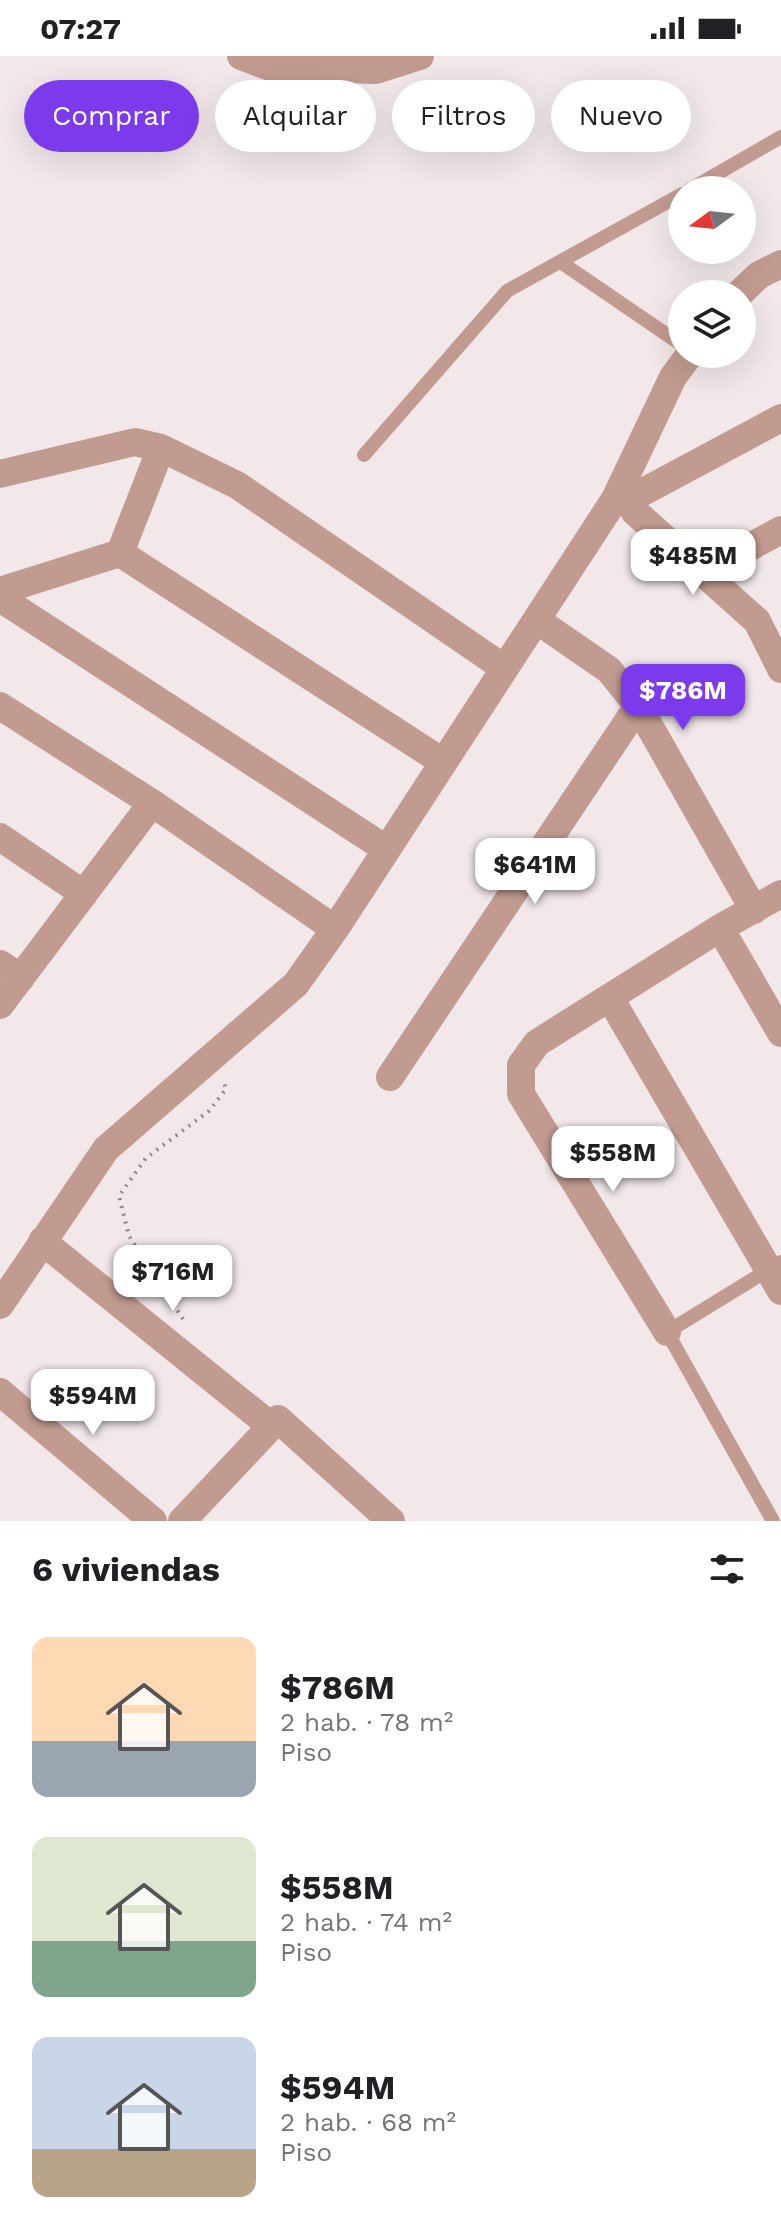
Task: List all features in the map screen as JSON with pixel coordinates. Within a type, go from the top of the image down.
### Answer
[{"type":"street","points":[[241,56],[270,67],[376,70],[420,56]]},
{"type":"street","points":[[754,280],[781,264]]},
{"type":"street","points":[[0,1305],[106,1149],[296,984],[504,668],[621,500],[673,377],[680,368]]},
{"type":"street","points":[[621,500],[781,418]]},
{"type":"street","points":[[0,474],[135,442],[161,448],[237,485],[504,668]]},
{"type":"street","points":[[120,553],[161,448]]},
{"type":"street","points":[[621,500],[757,621],[781,669]]},
{"type":"street","points":[[704,572],[781,530]]},
{"type":"street","points":[[0,591],[120,553]]},
{"type":"street","points":[[120,553],[443,762]]},
{"type":"street","points":[[0,598],[386,849]]},
{"type":"street","points":[[538,621],[609,670],[638,706],[754,910]]},
{"type":"street","points":[[0,706],[152,803],[335,929]]},
{"type":"street","points":[[390,1077],[638,706]]},
{"type":"street","points":[[0,1005],[10,971],[84,894],[152,803]]},
{"type":"street","points":[[0,837],[84,894]]},
{"type":"street","points":[[667,1332],[521,1094],[521,1065],[537,1043],[720,928],[781,894]]},
{"type":"street","points":[[720,928],[781,1033]]},
{"type":"street","points":[[610,998],[777,1275]]},
{"type":"street","points":[[42,1241],[271,1426]]},
{"type":"street","points":[[0,1392],[153,1521]]},
{"type":"street","points":[[182,1521],[278,1419],[391,1521]]},
{"type":"lane","points":[[713,176],[781,137]]},
{"type":"lane","points":[[364,455],[489,307],[507,291],[668,202]]},
{"type":"lane","points":[[562,263],[668,335]]},
{"type":"lane","points":[[773,1521],[667,1332],[777,1275]]},
{"type":"path","points":[[190,1329],[129,1236],[119,1196],[146,1158],[209,1111],[226,1089],[221,1072],[225,1043]]}]
